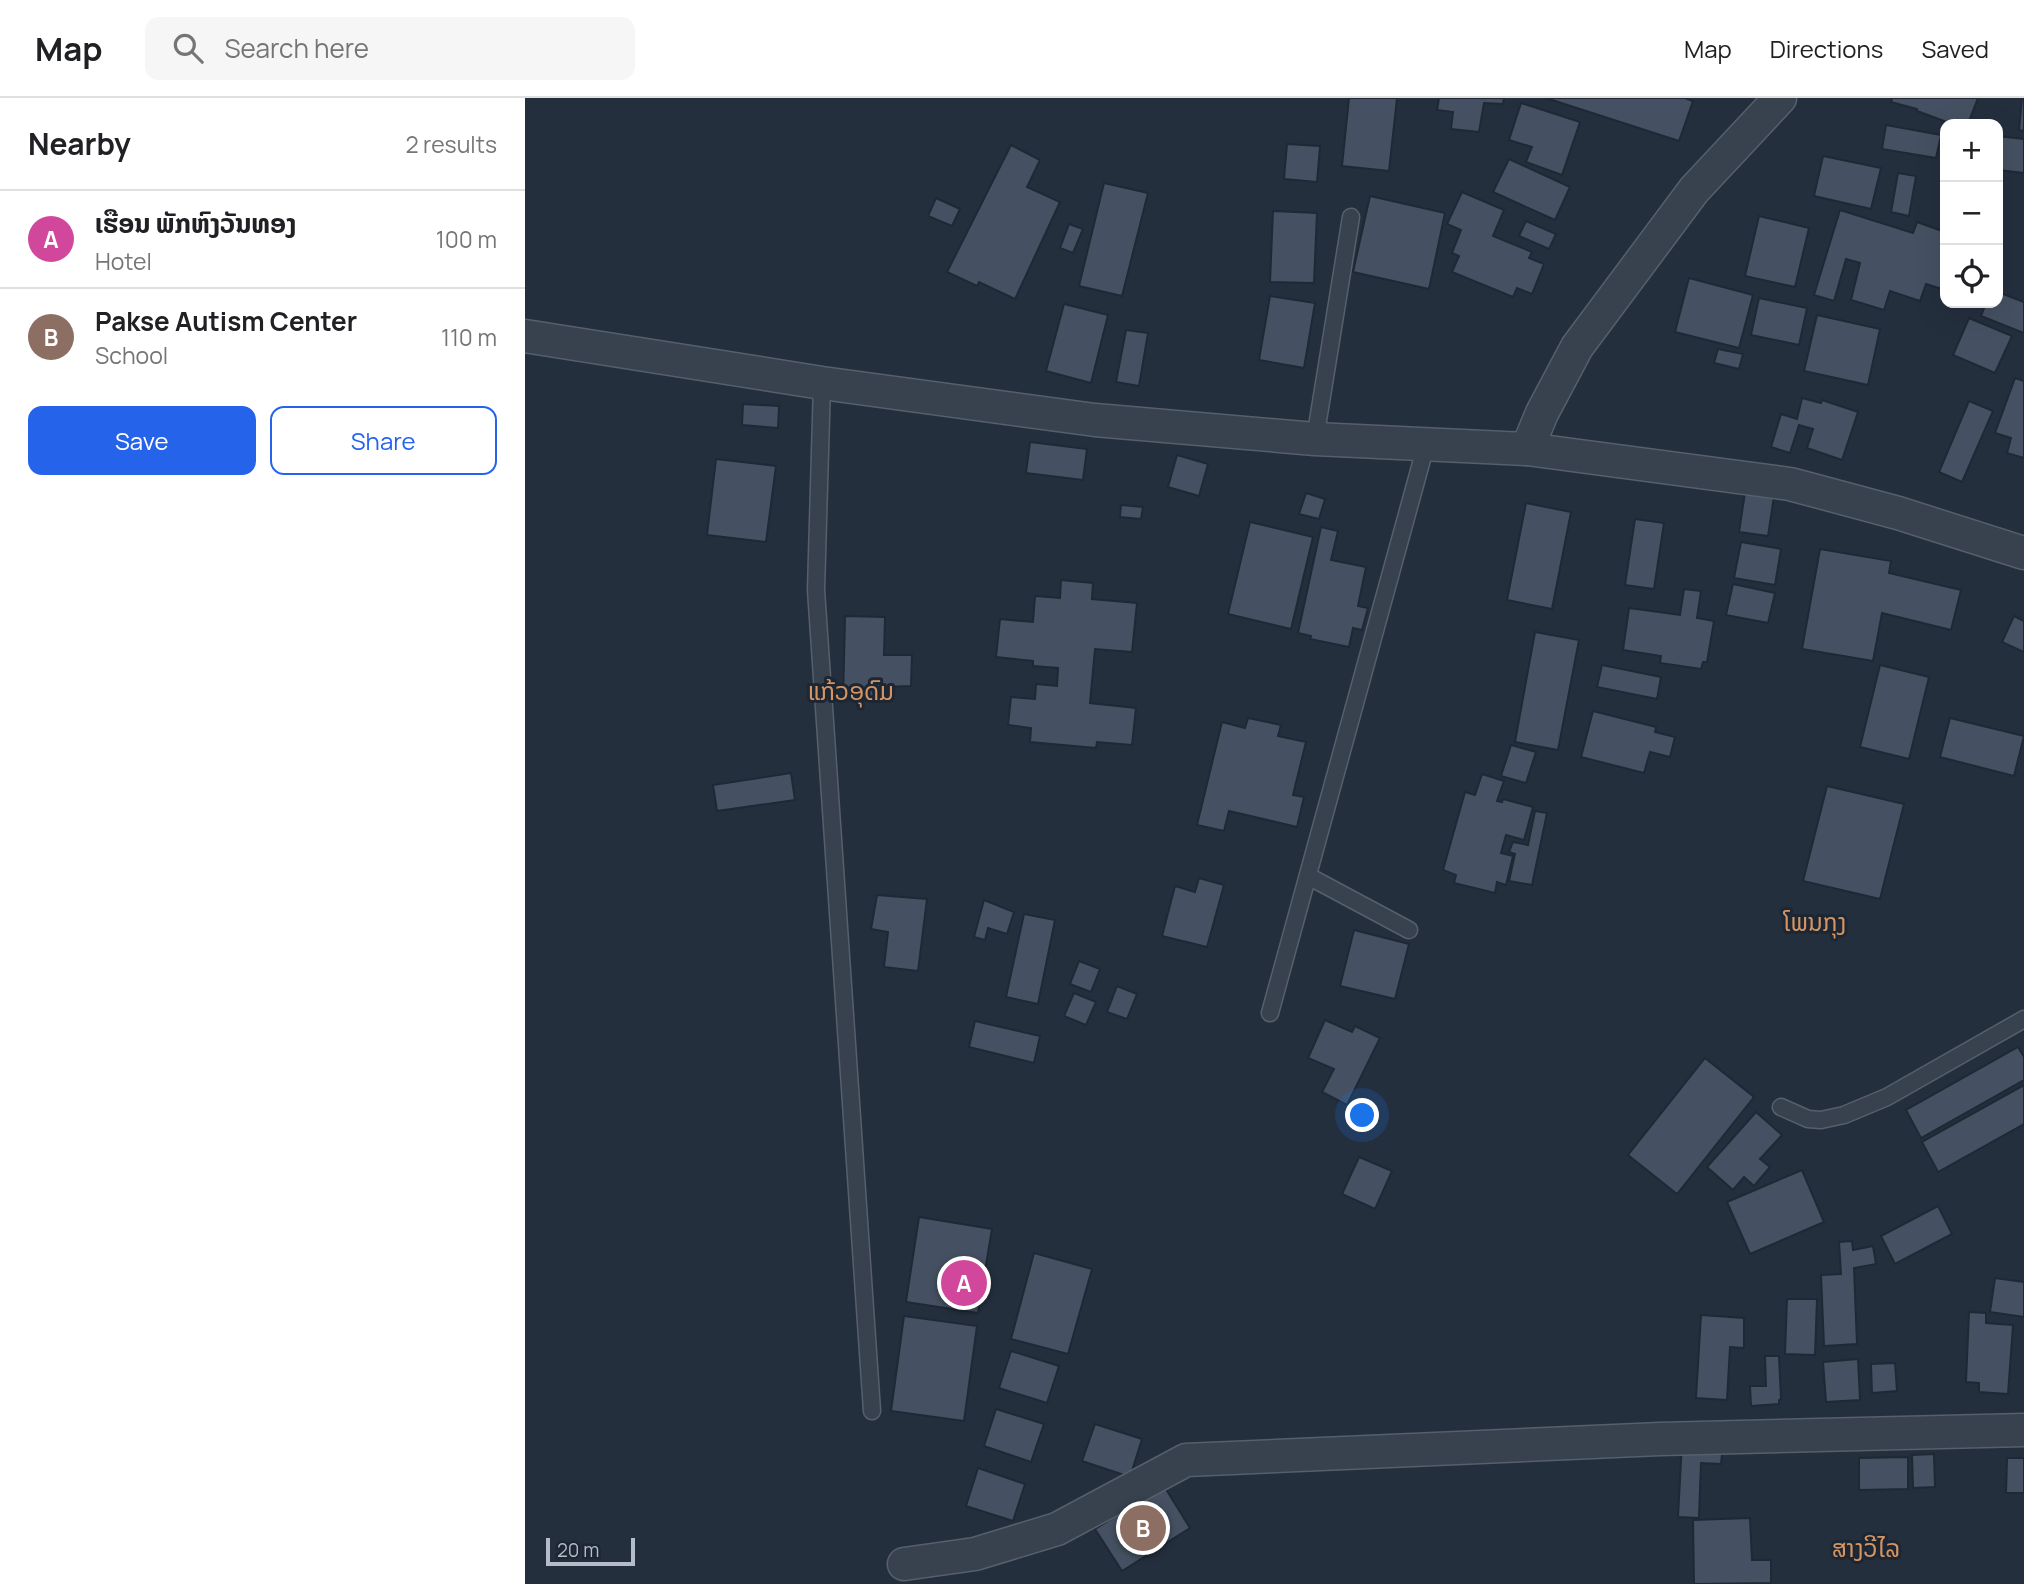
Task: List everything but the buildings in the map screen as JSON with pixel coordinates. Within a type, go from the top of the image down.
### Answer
[{"type":"street","points":[[1527,449],[1547,402],[1577,347],[1694,190],[1780,98]]},
{"type":"street","points":[[525,336],[823,383],[1095,420],[1315,439],[1527,449],[1790,484],[1898,513],[2024,554]]},
{"type":"street","points":[[904,1564],[975,1554],[1057,1529],[1186,1460],[1660,1438],[2024,1430]]},
{"type":"lane","points":[[1315,439],[1351,217]]},
{"type":"lane","points":[[823,383],[816,590],[873,1411]]},
{"type":"lane","points":[[1270,1013],[1426,445]]},
{"type":"lane","points":[[1308,876],[1409,930]]},
{"type":"lane","points":[[1781,1107],[1808,1119],[1821,1121],[1844,1115],[1887,1097],[2024,1019]]},
{"type":"place","name":"ເຮືອນ ພັກຫົງວັນທອງ","points":[[964,1283]]},
{"type":"place","name":"Pakse Autism Center","points":[[1143,1528]]},
{"type":"district","name":"ແກ້ວອຸດົມ","points":[[851,692]]},
{"type":"district","name":"ໂພນກຸງ","points":[[1815,923]]},
{"type":"district","name":"ສາງວີໄລ","points":[[1866,1549]]}]
